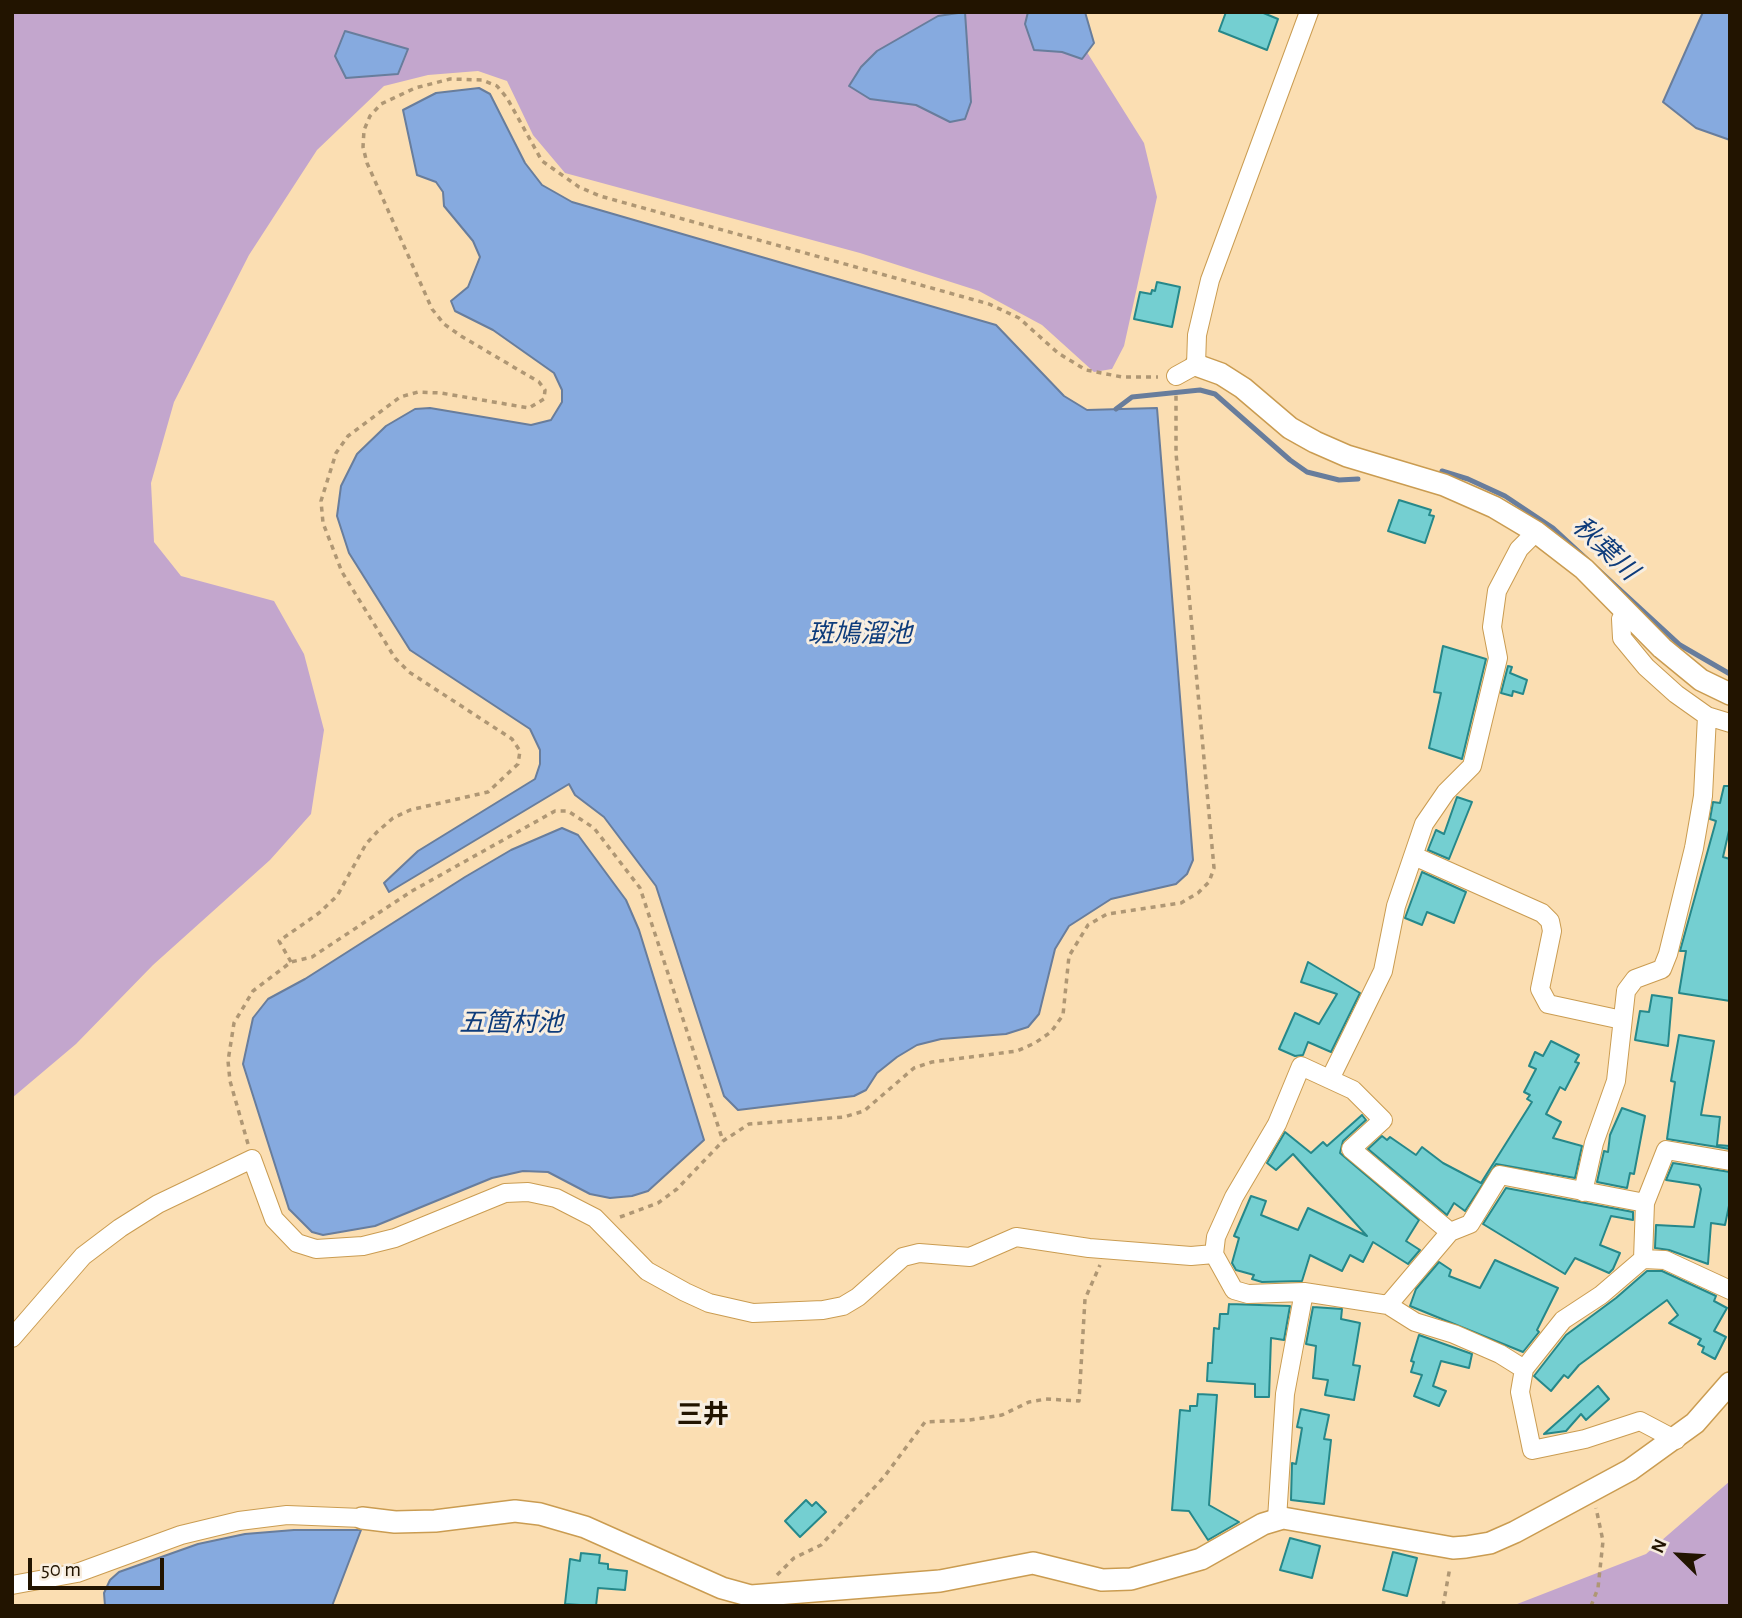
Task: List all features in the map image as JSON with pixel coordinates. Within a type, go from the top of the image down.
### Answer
[{"type":"street","points":[[1196,365],[1197,335],[1210,280],[1310,12]]},
{"type":"street","points":[[1176,376],[1196,365],[1221,374],[1243,388],[1290,428],[1315,442],[1347,456],[1444,485],[1494,507],[1536,532],[1584,569],[1662,648],[1701,680],[1730,694]]},
{"type":"street","points":[[1329,1079],[1383,971],[1396,906],[1424,824],[1446,792],[1472,766],[1498,658],[1492,626],[1497,592],[1519,550],[1536,532]]},
{"type":"street","points":[[1626,611],[1621,619],[1622,638],[1675,694],[1707,716],[1730,723]]},
{"type":"street","points":[[1583,1192],[1594,1143],[1616,1081],[1626,991],[1635,979],[1662,969],[1668,954],[1694,848],[1703,796],[1707,716]]},
{"type":"street","points":[[1414,856],[1542,913],[1550,921],[1552,931],[1540,989],[1548,1004],[1622,1020]]},
{"type":"street","points":[[1450,1232],[1351,1149],[1383,1120],[1353,1090],[1301,1066],[1277,1124],[1234,1197],[1216,1237],[1214,1254],[1234,1290],[1248,1294],[1304,1292],[1388,1305],[1415,1322],[1454,1334],[1500,1354],[1524,1369]]},
{"type":"street","points":[[1643,1259],[1645,1203],[1666,1150],[1730,1161]]},
{"type":"street","points":[[12,1338],[83,1256],[120,1228],[158,1204],[253,1159],[274,1219],[297,1243],[316,1249],[363,1246],[395,1238],[505,1193],[528,1192],[556,1198],[595,1218],[647,1271],[709,1303],[753,1313],[823,1310],[843,1306],[858,1297],[903,1257],[919,1253],[970,1256],[1016,1237],[1115,1250],[1191,1256],[1214,1254]]},
{"type":"street","points":[[1388,1305],[1450,1232],[1470,1224],[1500,1175],[1645,1203]]},
{"type":"street","points":[[1676,1440],[1640,1421],[1585,1439],[1532,1450],[1520,1392],[1524,1369],[1563,1320],[1601,1295],[1643,1259],[1665,1260],[1730,1290]]},
{"type":"street","points":[[1276,1519],[1285,1394],[1304,1292]]},
{"type":"street","points":[[12,1585],[77,1573],[181,1535],[239,1521],[287,1515],[395,1522],[435,1521],[515,1511],[541,1514],[585,1527],[722,1588],[751,1596],[940,1581],[1032,1563],[1102,1580],[1131,1579],[1201,1559],[1276,1519],[1300,1520],[1453,1548],[1490,1543],[1503,1538],[1593,1491],[1676,1440],[1695,1423],[1730,1383]]},
{"type":"path","points":[[291,962],[279,941],[319,914],[337,896],[366,844],[393,818],[410,810],[488,792],[519,764],[520,751],[512,739],[416,677],[395,658],[342,572],[323,523],[321,501],[336,453],[348,436],[400,397],[418,391],[529,408],[538,405],[545,390],[539,382],[444,324],[432,310],[363,147],[364,130],[370,116],[381,104],[415,88],[450,79],[482,80],[497,86],[507,98],[542,161],[559,176],[589,191],[989,304],[1019,318],[1072,363],[1094,373],[1122,377],[1176,376]]},
{"type":"path","points":[[595,1218],[621,1217],[658,1203],[677,1189],[723,1141],[749,1124],[844,1117],[864,1111],[914,1068],[932,1062],[1017,1051],[1035,1043],[1051,1032],[1063,1015],[1069,956],[1088,925],[1107,914],[1181,903],[1198,893],[1209,881],[1214,868],[1176,453],[1176,402]]},
{"type":"path","points":[[253,1159],[230,1081],[229,1043],[241,1008],[253,991],[291,962],[312,957],[463,861],[555,811],[568,811],[594,828],[640,888],[723,1141]]},
{"type":"path","points":[[765,1595],[783,1567],[821,1545],[884,1478],[925,1422],[1002,1415],[1029,1402],[1046,1399],[1079,1401],[1085,1299],[1100,1265],[1115,1250]]},
{"type":"path","points":[[1591,1606],[1598,1588],[1603,1541],[1593,1491]]},
{"type":"path","points":[[1443,1606],[1453,1548]]},
{"type":"shaded area","points":[[12,12],[1066,12],[1073,30],[1144,143],[1157,197],[1124,346],[1112,369],[1094,372],[1042,325],[979,291],[860,253],[565,173],[533,135],[507,81],[478,71],[428,75],[384,86],[317,150],[249,255],[174,402],[151,483],[154,542],[181,576],[274,601],[304,654],[324,730],[311,814],[270,860],[153,965],[76,1044],[12,1098]]},
{"type":"shaded area","points":[[1730,1481],[1730,1606],[1512,1606],[1646,1554]]},
{"type":"water","points":[[965,12],[971,102],[965,119],[950,122],[916,105],[870,99],[849,86],[861,67],[877,51],[938,16]]},
{"type":"water","points":[[1028,12],[1085,12],[1094,43],[1082,59],[1062,52],[1034,50],[1025,24]]},
{"type":"water","points":[[1703,12],[1730,12],[1730,140],[1696,128],[1663,102]]},
{"type":"water","points":[[345,31],[408,49],[398,74],[346,78],[335,56]]},
{"type":"water","name":"斑鳩溜池","points":[[479,88],[490,94],[525,163],[542,185],[572,202],[996,325],[1064,396],[1087,410],[1157,408],[1193,860],[1187,874],[1176,884],[1111,899],[1069,926],[1055,949],[1039,1014],[1028,1027],[1006,1034],[941,1039],[917,1045],[877,1073],[866,1090],[854,1096],[738,1110],[724,1096],[656,886],[604,817],[575,795],[569,784],[389,892],[384,883],[418,851],[535,779],[540,764],[540,750],[530,729],[410,650],[349,553],[337,516],[341,486],[357,454],[386,426],[415,409],[430,408],[531,425],[551,420],[562,402],[562,390],[554,373],[493,330],[455,311],[451,301],[468,287],[480,257],[473,241],[444,206],[443,192],[436,182],[417,175],[403,110],[436,93]]},
{"type":"water","name":"五箇村池","points":[[562,828],[578,835],[626,900],[639,930],[704,1140],[648,1191],[632,1196],[610,1198],[590,1194],[548,1172],[523,1171],[492,1178],[375,1226],[323,1235],[312,1232],[289,1209],[243,1064],[253,1018],[268,999],[305,979],[465,877],[511,850]]},
{"type":"water","points":[[294,1530],[361,1530],[332,1606],[105,1606],[104,1593],[110,1580],[119,1572],[198,1544],[245,1534]]},
{"type":"building","points":[[1226,12],[1261,12],[1278,19],[1267,50],[1219,31]]},
{"type":"building","points":[[1157,282],[1180,287],[1172,327],[1134,319],[1140,292],[1151,294],[1152,290],[1155,291]]},
{"type":"building","points":[[1399,500],[1431,510],[1429,515],[1434,516],[1425,543],[1388,531]]},
{"type":"building","points":[[1443,646],[1486,659],[1462,759],[1429,748],[1441,693],[1434,692]]},
{"type":"building","points":[[1508,666],[1512,667],[1510,673],[1527,680],[1523,694],[1513,691],[1512,696],[1501,693]]},
{"type":"building","points":[[1724,786],[1730,786],[1730,826],[1723,857],[1730,859],[1730,1001],[1679,993],[1686,951],[1680,951],[1716,821],[1710,819],[1713,802],[1720,803]]},
{"type":"building","points":[[1457,797],[1472,802],[1449,859],[1428,850],[1436,830],[1444,834]]},
{"type":"building","points":[[1422,872],[1466,892],[1454,923],[1427,912],[1422,925],[1405,918]]},
{"type":"building","points":[[1308,962],[1360,993],[1331,1052],[1308,1042],[1303,1055],[1295,1056],[1279,1049],[1295,1013],[1319,1024],[1337,994],[1301,982]]},
{"type":"building","points":[[1652,995],[1672,998],[1668,1046],[1635,1040],[1640,1011],[1649,1012]]},
{"type":"building","points":[[1679,1035],[1714,1041],[1701,1115],[1720,1117],[1717,1145],[1730,1146],[1730,1149],[1667,1139],[1675,1082],[1671,1081]]},
{"type":"building","points":[[1551,1041],[1579,1055],[1575,1062],[1579,1063],[1565,1090],[1560,1087],[1546,1114],[1561,1122],[1553,1138],[1582,1146],[1575,1178],[1496,1164],[1465,1211],[1454,1203],[1447,1215],[1368,1149],[1382,1136],[1387,1140],[1390,1137],[1416,1155],[1422,1147],[1443,1163],[1481,1183],[1532,1102],[1527,1099],[1530,1095],[1524,1092],[1536,1069],[1529,1066],[1535,1052],[1543,1056]]},
{"type":"building","points":[[1622,1108],[1645,1116],[1634,1174],[1630,1173],[1627,1188],[1597,1182],[1604,1151],[1608,1152],[1610,1135]]},
{"type":"building","points":[[1362,1115],[1366,1120],[1343,1141],[1340,1153],[1419,1220],[1406,1241],[1420,1250],[1408,1264],[1373,1242],[1363,1262],[1350,1255],[1342,1271],[1310,1255],[1302,1281],[1262,1282],[1252,1279],[1254,1275],[1236,1270],[1232,1263],[1239,1238],[1234,1236],[1251,1196],[1266,1201],[1261,1215],[1298,1230],[1308,1208],[1367,1236],[1293,1154],[1276,1170],[1267,1163],[1285,1132],[1311,1153],[1323,1142],[1327,1146]]},
{"type":"building","points":[[1673,1163],[1730,1172],[1730,1201],[1725,1225],[1711,1223],[1708,1264],[1669,1250],[1655,1248],[1656,1225],[1694,1227],[1701,1189],[1699,1185],[1666,1180]]},
{"type":"building","points":[[1506,1188],[1633,1212],[1633,1220],[1611,1216],[1600,1245],[1620,1253],[1613,1269],[1609,1273],[1575,1258],[1565,1274],[1483,1224]]},
{"type":"building","points":[[1495,1260],[1558,1288],[1537,1330],[1539,1332],[1523,1352],[1410,1306],[1416,1289],[1439,1262],[1451,1270],[1449,1276],[1480,1288]]},
{"type":"building","points":[[1647,1271],[1662,1271],[1716,1296],[1714,1301],[1727,1308],[1714,1331],[1726,1337],[1715,1359],[1702,1352],[1704,1347],[1698,1344],[1701,1339],[1669,1323],[1678,1315],[1667,1300],[1579,1365],[1568,1378],[1564,1375],[1551,1391],[1534,1376],[1566,1335]]},
{"type":"building","points":[[1229,1304],[1290,1306],[1284,1340],[1271,1338],[1269,1397],[1255,1397],[1255,1384],[1207,1381],[1208,1363],[1212,1363],[1214,1328],[1219,1329],[1220,1314],[1228,1314]]},
{"type":"building","points":[[1313,1307],[1342,1309],[1341,1319],[1360,1323],[1353,1365],[1360,1366],[1354,1400],[1325,1395],[1328,1380],[1313,1378],[1316,1346],[1306,1344]]},
{"type":"building","points":[[1419,1335],[1472,1354],[1469,1368],[1441,1361],[1433,1386],[1446,1391],[1439,1406],[1414,1396],[1422,1375],[1411,1372],[1414,1362],[1411,1361]]},
{"type":"building","points":[[1598,1386],[1609,1399],[1586,1420],[1581,1414],[1566,1431],[1544,1434]]},
{"type":"building","points":[[1198,1394],[1217,1395],[1209,1505],[1239,1522],[1208,1540],[1189,1511],[1172,1510],[1180,1410],[1190,1411],[1190,1406],[1197,1406]]},
{"type":"building","points":[[1301,1409],[1329,1415],[1324,1439],[1331,1440],[1324,1504],[1291,1500],[1292,1463],[1296,1464],[1302,1428],[1297,1427]]},
{"type":"building","points":[[806,1500],[812,1506],[816,1502],[826,1512],[800,1537],[785,1521]]},
{"type":"building","points":[[1290,1538],[1320,1546],[1312,1578],[1280,1570]]},
{"type":"building","points":[[1393,1552],[1417,1558],[1407,1596],[1383,1590]]},
{"type":"building","points":[[581,1553],[600,1555],[599,1563],[608,1564],[608,1569],[627,1571],[625,1590],[598,1588],[596,1606],[565,1604],[570,1559],[580,1561]]},
{"type":"waterway","name":"秋葉川","points":[[1116,409],[1132,397],[1200,390],[1215,394],[1307,472],[1339,480],[1358,479]]},
{"type":"waterway","name":"秋葉川","points":[[1442,471],[1468,479],[1505,496],[1553,528],[1680,645],[1730,674]]},
{"type":"district","name":"三井","points":[[703,1415]]}]
